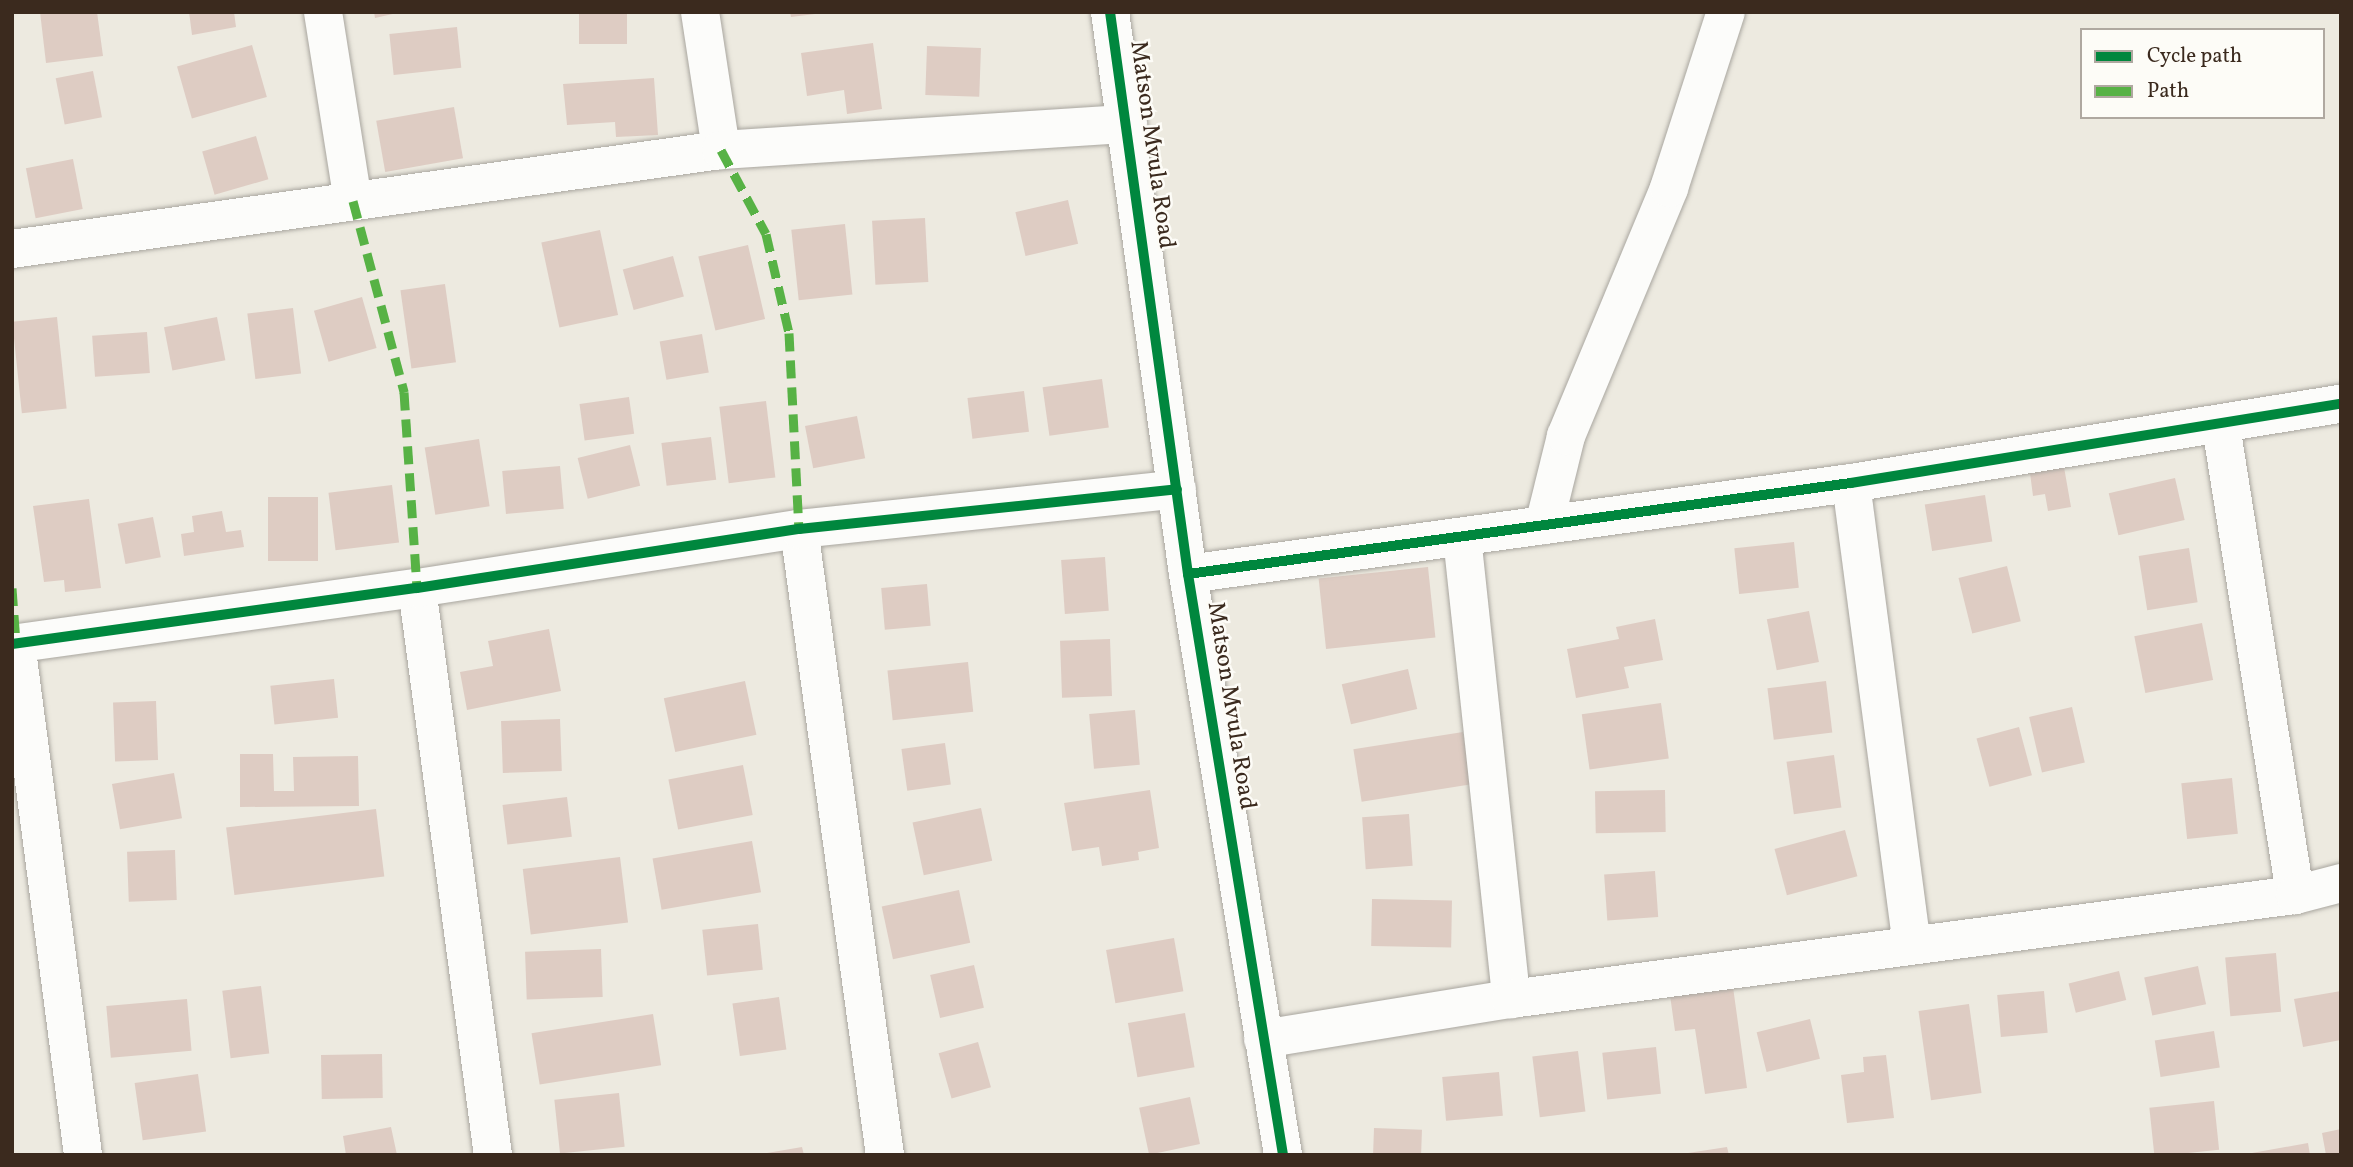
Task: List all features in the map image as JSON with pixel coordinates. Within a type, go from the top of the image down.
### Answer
[{"type":"street","points":[[323,12],[353,201]]},
{"type":"street","points":[[700,12],[721,150]]},
{"type":"street","name":"Matson Mvula Road","points":[[1111,12],[1188,574],[1283,1155]]},
{"type":"street","points":[[1544,525],[1566,436],[1669,188],[1726,12]]},
{"type":"street","points":[[12,249],[721,150],[1128,124]]},
{"type":"street","points":[[1188,574],[1851,483],[2221,426],[2341,404]]},
{"type":"street","points":[[2221,426],[2295,895]]},
{"type":"street","points":[[1851,483],[1912,945]]},
{"type":"street","points":[[83,1155],[14,643],[417,588],[799,529],[1177,489]]},
{"type":"street","points":[[799,529],[885,1155]]},
{"type":"street","points":[[1462,537],[1511,999]]},
{"type":"street","points":[[417,588],[493,1155]]},
{"type":"street","points":[[1263,1039],[1511,999],[2295,895],[2341,884]]},
{"type":"building","points":[[40,12],[97,12],[103,56],[46,63]]},
{"type":"building","points":[[189,12],[234,12],[236,27],[192,35]]},
{"type":"building","points":[[374,12],[397,12],[397,13],[375,18]]},
{"type":"building","points":[[579,12],[627,12],[627,44],[579,44]]},
{"type":"building","points":[[790,12],[814,12],[815,14],[791,17]]},
{"type":"building","points":[[457,27],[461,68],[394,75],[389,34]]},
{"type":"building","points":[[873,43],[882,109],[847,114],[844,90],[807,96],[801,53]]},
{"type":"building","points":[[252,45],[267,97],[192,118],[177,66]]},
{"type":"building","points":[[927,46],[981,48],[979,97],[925,95]]},
{"type":"building","points":[[93,71],[102,117],[65,124],[56,78]]},
{"type":"building","points":[[654,78],[658,135],[616,137],[615,122],[567,125],[563,84]]},
{"type":"building","points":[[454,107],[463,158],[385,172],[376,121]]},
{"type":"building","points":[[256,136],[268,179],[215,195],[202,151]]},
{"type":"building","points":[[73,159],[83,209],[36,218],[26,168]]},
{"type":"building","points":[[1068,200],[1078,244],[1026,256],[1015,212]]},
{"type":"building","points":[[925,218],[928,282],[875,285],[872,221]]},
{"type":"building","points":[[845,224],[852,295],[799,300],[791,230]]},
{"type":"building","points":[[600,230],[618,315],[559,328],[541,242]]},
{"type":"building","points":[[748,245],[765,319],[715,331],[698,256]]},
{"type":"building","points":[[673,256],[684,297],[634,310],[623,269]]},
{"type":"building","points":[[445,284],[456,362],[411,368],[400,290]]},
{"type":"building","points":[[362,297],[377,348],[329,362],[314,311]]},
{"type":"building","points":[[293,308],[301,374],[255,379],[247,314]]},
{"type":"building","points":[[57,317],[67,408],[22,413],[12,322]]},
{"type":"building","points":[[217,317],[225,360],[172,370],[164,327]]},
{"type":"building","points":[[147,332],[150,373],[95,377],[92,336]]},
{"type":"building","points":[[702,334],[709,372],[666,380],[660,341]]},
{"type":"building","points":[[1102,379],[1109,428],[1049,436],[1043,387]]},
{"type":"building","points":[[1024,391],[1029,432],[972,439],[967,398]]},
{"type":"building","points":[[629,397],[634,434],[585,441],[579,404]]},
{"type":"building","points":[[766,401],[775,477],[729,483],[719,407]]},
{"type":"building","points":[[857,416],[865,458],[813,468],[805,426]]},
{"type":"building","points":[[711,437],[716,480],[667,486],[661,443]]},
{"type":"building","points":[[479,439],[490,506],[435,515],[425,448]]},
{"type":"building","points":[[630,445],[640,486],[588,499],[578,458]]},
{"type":"building","points":[[560,466],[564,509],[506,514],[502,471]]},
{"type":"building","points":[[2064,467],[2071,507],[2048,511],[2045,494],[2033,496],[2030,473]]},
{"type":"building","points":[[2175,478],[2185,520],[2118,535],[2109,493]]},
{"type":"building","points":[[392,485],[399,543],[336,550],[328,493]]},
{"type":"building","points":[[1985,495],[1992,541],[1932,551],[1925,505]]},
{"type":"building","points":[[268,497],[318,497],[318,561],[268,561]]},
{"type":"building","points":[[89,499],[101,588],[65,592],[64,580],[44,582],[33,506]]},
{"type":"building","points":[[222,511],[226,532],[241,530],[244,547],[184,556],[181,534],[194,532],[192,516]]},
{"type":"building","points":[[153,517],[161,557],[125,564],[118,524]]},
{"type":"building","points":[[1794,542],[1799,588],[1739,594],[1734,548]]},
{"type":"building","points":[[2189,548],[2198,602],[2147,610],[2139,556]]},
{"type":"building","points":[[1105,557],[1109,611],[1065,614],[1061,560]]},
{"type":"building","points":[[2007,566],[2021,621],[1972,633],[1958,578]]},
{"type":"building","points":[[1428,567],[1435,638],[1326,649],[1319,578]]},
{"type":"building","points":[[927,584],[931,626],[885,630],[881,588]]},
{"type":"building","points":[[1809,611],[1819,662],[1777,670],[1767,619]]},
{"type":"building","points":[[1655,619],[1663,660],[1624,667],[1629,688],[1576,698],[1567,649],[1619,639],[1616,627]]},
{"type":"building","points":[[2202,623],[2213,680],[2145,693],[2134,636]]},
{"type":"building","points":[[549,629],[561,691],[467,710],[460,672],[493,666],[488,641]]},
{"type":"building","points":[[1110,639],[1112,696],[1062,698],[1060,641]]},
{"type":"building","points":[[968,662],[973,712],[893,720],[887,670]]},
{"type":"building","points":[[1408,669],[1417,709],[1351,724],[1342,684]]},
{"type":"building","points":[[334,679],[338,718],[274,724],[270,686]]},
{"type":"building","points":[[745,681],[756,735],[675,752],[664,698]]},
{"type":"building","points":[[1826,681],[1832,733],[1774,740],[1767,688]]},
{"type":"building","points":[[156,701],[158,760],[115,761],[113,703]]},
{"type":"building","points":[[1661,703],[1669,758],[1590,770],[1582,714]]},
{"type":"building","points":[[2072,707],[2085,763],[2042,772],[2029,717]]},
{"type":"building","points":[[1135,710],[1140,765],[1094,769],[1089,714]]},
{"type":"building","points":[[560,719],[562,771],[503,773],[501,721]]},
{"type":"building","points":[[2019,727],[2032,775],[1989,787],[1976,738]]},
{"type":"building","points":[[1463,732],[1471,784],[1362,802],[1353,749]]},
{"type":"building","points":[[945,743],[951,785],[907,791],[901,749]]},
{"type":"building","points":[[240,754],[273,754],[274,791],[294,791],[293,757],[358,756],[359,806],[240,807]]},
{"type":"building","points":[[1834,755],[1841,807],[1794,814],[1786,762]]},
{"type":"building","points":[[743,765],[753,815],[678,830],[668,780]]},
{"type":"building","points":[[174,773],[182,818],[120,829],[112,784]]},
{"type":"building","points":[[2232,778],[2238,834],[2187,839],[2181,783]]},
{"type":"building","points":[[1150,790],[1159,848],[1138,852],[1139,860],[1102,866],[1099,847],[1072,851],[1064,803]]},
{"type":"building","points":[[1665,790],[1666,832],[1596,833],[1595,791]]},
{"type":"building","points":[[567,797],[572,837],[507,845],[502,805]]},
{"type":"building","points":[[981,808],[992,861],[924,875],[913,823]]},
{"type":"building","points":[[376,809],[384,876],[234,895],[226,827]]},
{"type":"building","points":[[1409,814],[1413,866],[1366,869],[1362,817]]},
{"type":"building","points":[[1845,830],[1857,876],[1787,895],[1774,849]]},
{"type":"building","points":[[752,841],[761,892],[662,910],[653,859]]},
{"type":"building","points":[[175,850],[177,900],[129,902],[127,852]]},
{"type":"building","points":[[620,857],[628,923],[531,934],[523,869]]},
{"type":"building","points":[[1655,871],[1658,917],[1607,920],[1604,875]]},
{"type":"building","points":[[959,890],[970,943],[893,959],[882,906]]},
{"type":"building","points":[[1372,899],[1452,900],[1451,947],[1371,946]]},
{"type":"building","points":[[758,924],[763,970],[707,976],[702,930]]},
{"type":"building","points":[[1174,938],[1183,991],[1115,1003],[1106,950]]},
{"type":"building","points":[[601,949],[603,997],[527,1000],[525,952]]},
{"type":"building","points":[[2276,953],[2281,1012],[2230,1016],[2225,957]]},
{"type":"building","points":[[974,965],[984,1008],[940,1018],[930,975]]},
{"type":"building","points":[[2198,966],[2206,1004],[2152,1016],[2144,977]]},
{"type":"building","points":[[2119,971],[2126,1000],[2076,1013],[2069,984]]},
{"type":"building","points":[[261,986],[269,1053],[231,1058],[222,991]]},
{"type":"building","points":[[1733,987],[1747,1088],[1705,1094],[1695,1029],[1675,1031],[1670,995]]},
{"type":"building","points":[[2044,991],[2048,1033],[2001,1037],[1997,995]]},
{"type":"building","points":[[2341,991],[2341,1040],[2303,1047],[2294,999]]},
{"type":"building","points":[[779,997],[786,1049],[740,1056],[732,1004]]},
{"type":"building","points":[[187,999],[192,1051],[111,1058],[106,1006]]},
{"type":"building","points":[[1969,1004],[1982,1093],[1931,1100],[1918,1011]]},
{"type":"building","points":[[1185,1013],[1195,1067],[1137,1077],[1128,1023]]},
{"type":"building","points":[[653,1014],[661,1065],[540,1085],[532,1033]]},
{"type":"building","points":[[1810,1019],[1820,1059],[1767,1072],[1757,1032]]},
{"type":"building","points":[[2214,1031],[2220,1068],[2161,1077],[2155,1040]]},
{"type":"building","points":[[978,1042],[991,1087],[952,1098],[939,1053]]},
{"type":"building","points":[[1656,1047],[1661,1094],[1607,1099],[1602,1053]]},
{"type":"building","points":[[1578,1051],[1585,1112],[1540,1117],[1532,1057]]},
{"type":"building","points":[[382,1054],[383,1098],[322,1099],[321,1055]]},
{"type":"building","points":[[1886,1055],[1894,1118],[1847,1123],[1841,1075],[1864,1072],[1863,1057]]},
{"type":"building","points":[[1499,1072],[1503,1116],[1446,1121],[1442,1077]]},
{"type":"building","points":[[198,1074],[206,1131],[143,1140],[135,1083]]},
{"type":"building","points":[[619,1093],[625,1147],[560,1153],[554,1100]]},
{"type":"building","points":[[1190,1097],[1200,1144],[1149,1155],[1139,1108]]},
{"type":"building","points":[[2214,1101],[2219,1150],[2154,1155],[2149,1108]]},
{"type":"building","points":[[391,1127],[397,1155],[346,1155],[343,1136]]},
{"type":"building","points":[[1374,1128],[1422,1130],[1421,1155],[1373,1155]]},
{"type":"building","points":[[2341,1129],[2341,1155],[2326,1155],[2322,1133]]},
{"type":"building","points":[[2308,1143],[2310,1155],[2252,1153]]},
{"type":"building","points":[[802,1147],[804,1155],[767,1155],[767,1153]]},
{"type":"building","points":[[1727,1147],[1729,1155],[1688,1153]]},
{"type":"marked path","points":[[721,150],[766,234],[789,333],[799,529]]},
{"type":"marked path","points":[[353,201],[404,392],[417,588]]},
{"type":"marked path","points":[[12,588],[16,643]]},
{"type":"cycle path","points":[[1110,12],[1188,574],[1283,1155]]},
{"type":"cycle path","points":[[1188,574],[1851,483],[2341,404]]},
{"type":"cycle path","points":[[12,644],[417,588],[799,529],[1177,489]]}]
